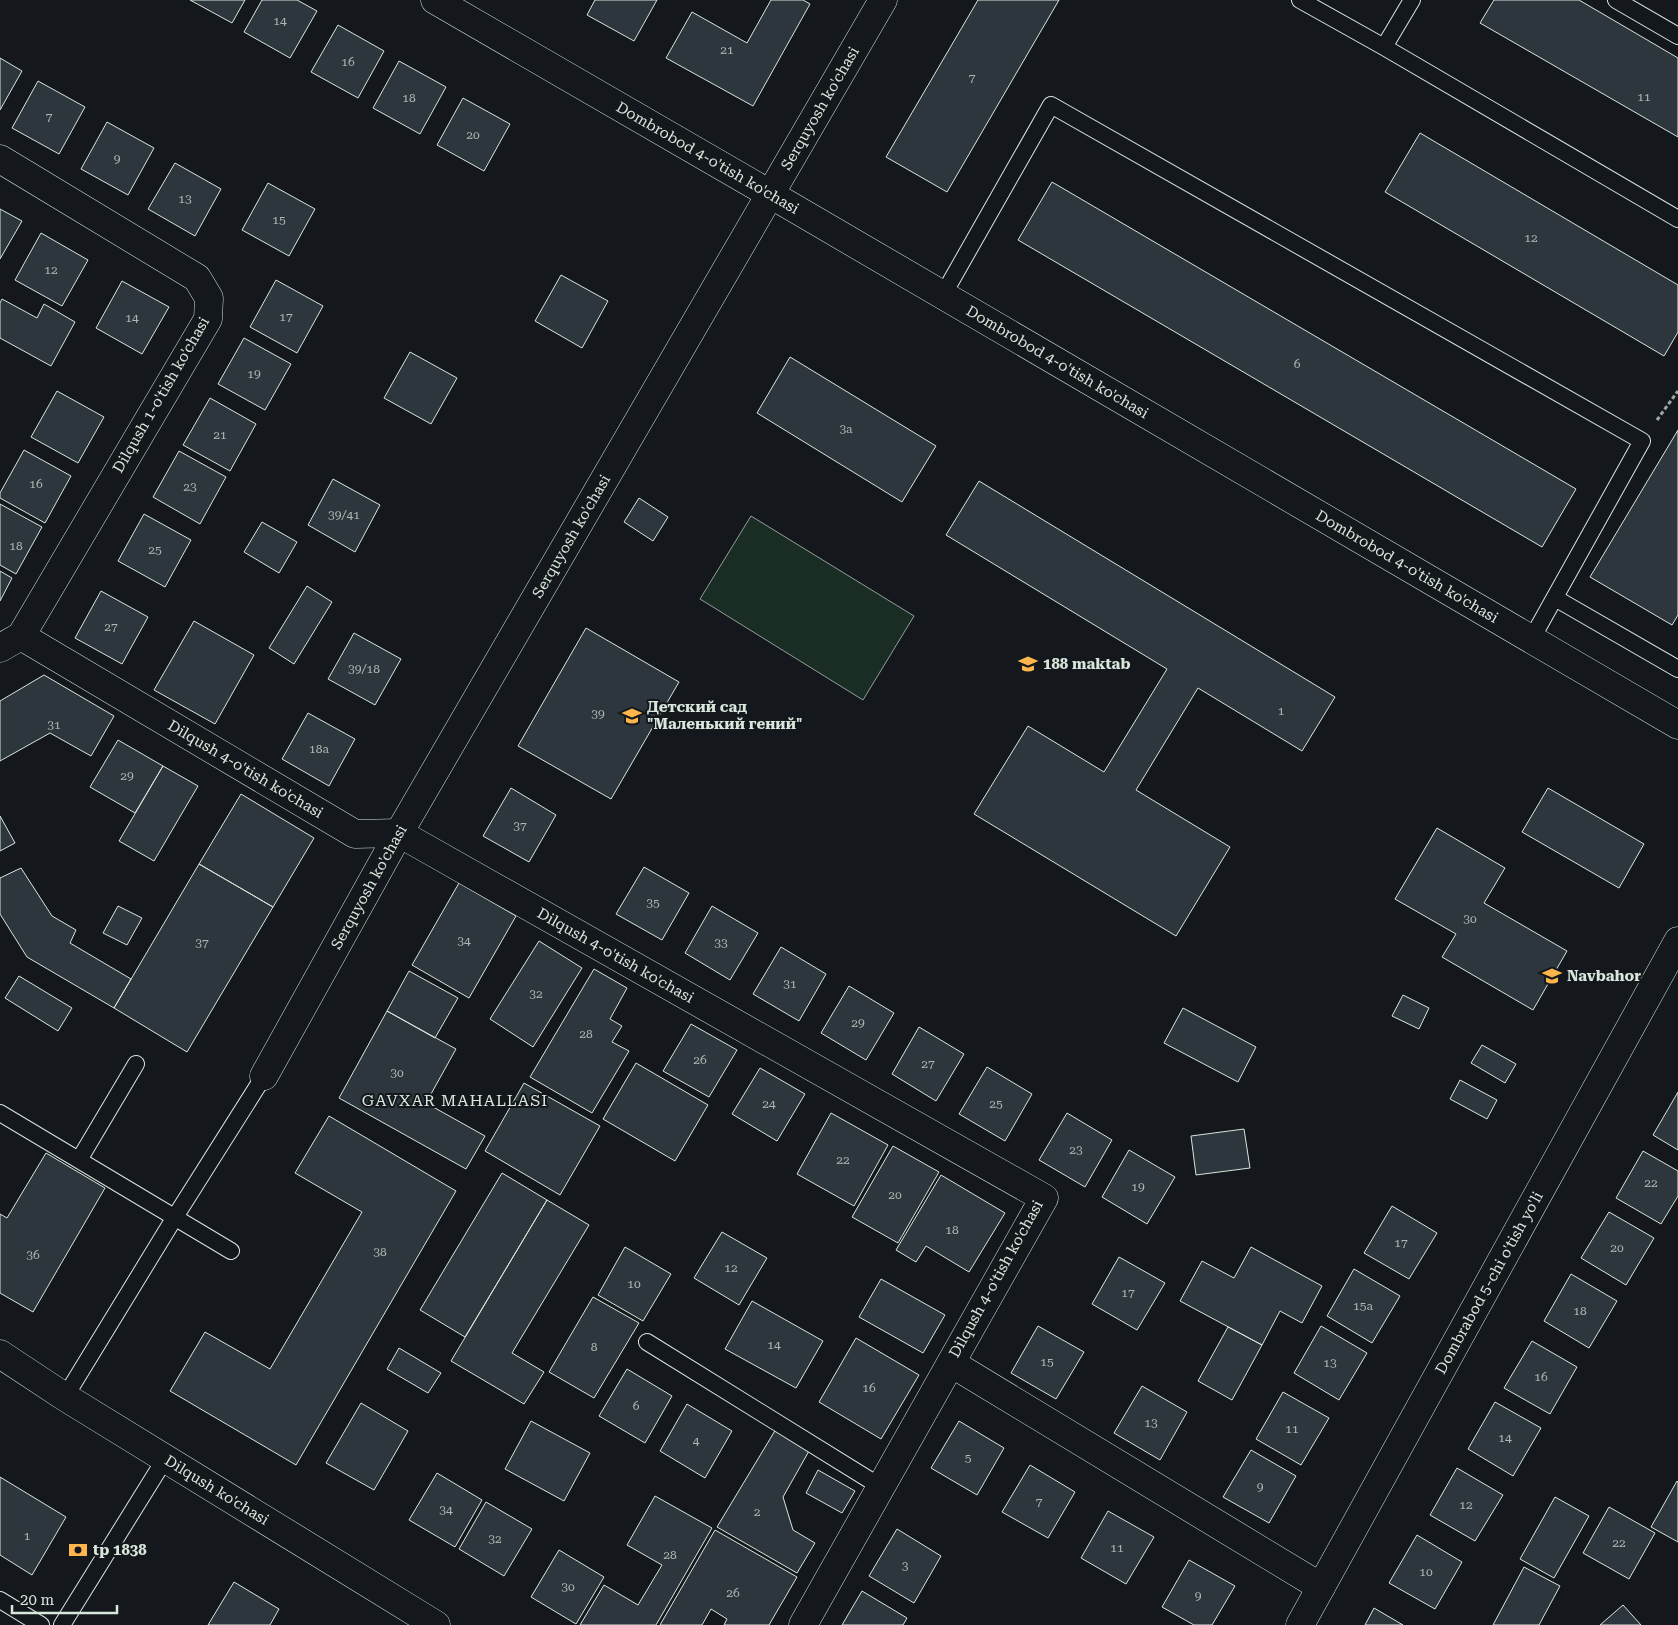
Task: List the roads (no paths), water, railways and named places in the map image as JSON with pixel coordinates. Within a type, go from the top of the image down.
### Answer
[{"type":"street","name":"Dombrobod 4-o'tish ko'chasi","points":[[435,0],[1678,726]]},
{"type":"street","name":"Serquyosh ko'chasi","points":[[264,1076],[399,834],[883,0]]},
{"type":"street","name":"Dilqush 1-o'tish ko'chasi","points":[[0,159],[197,278],[209,298],[208,319],[10,642]]},
{"type":"street","name":"Dilqush 4-o'tish ko'chasi","points":[[10,642],[355,834],[399,834],[1044,1198],[803,1625]]},
{"type":"street","name":"Dombrabod 5-chi o'tish yo'li","points":[[1300,1625],[1678,940]]},
{"type":"street","name":"Dilqush ko'chasi","points":[[0,1354],[65,1397],[436,1625]]},
{"type":"street","name":"Dilqush 4-o'tish ko'chasi","points":[[951,1363],[1321,1587]]},
{"type":"lane","points":[[1300,0],[1678,219]]},
{"type":"lane","points":[[1384,47],[1412,0]]},
{"type":"lane","points":[[1616,0],[1678,36]]},
{"type":"lane","points":[[943,295],[1052,105],[1642,441],[1531,640]]},
{"type":"lane","points":[[1555,598],[1678,669]]},
{"type":"lane","points":[[79,1160],[136,1064]]},
{"type":"lane","points":[[65,1397],[264,1076]]},
{"type":"lane","points":[[0,1113],[231,1251]]},
{"type":"lane","points":[[648,1342],[881,1487]]},
{"type":"lane","points":[[62,1625],[166,1459]]},
{"type":"lane","points":[[0,1600],[40,1625]]},
{"type":"place","name":"188 maktab","points":[[1028,664]]},
{"type":"place","name":"Детский сад \"Маленький гений\"","points":[[632,716]]},
{"type":"place","name":"Navbahor","points":[[1552,976]]},
{"type":"place","name":"tp 1838","points":[[78,1550]]},
{"type":"district","name":"GAVXAR MAHALLASI","points":[[455,1100]]}]
